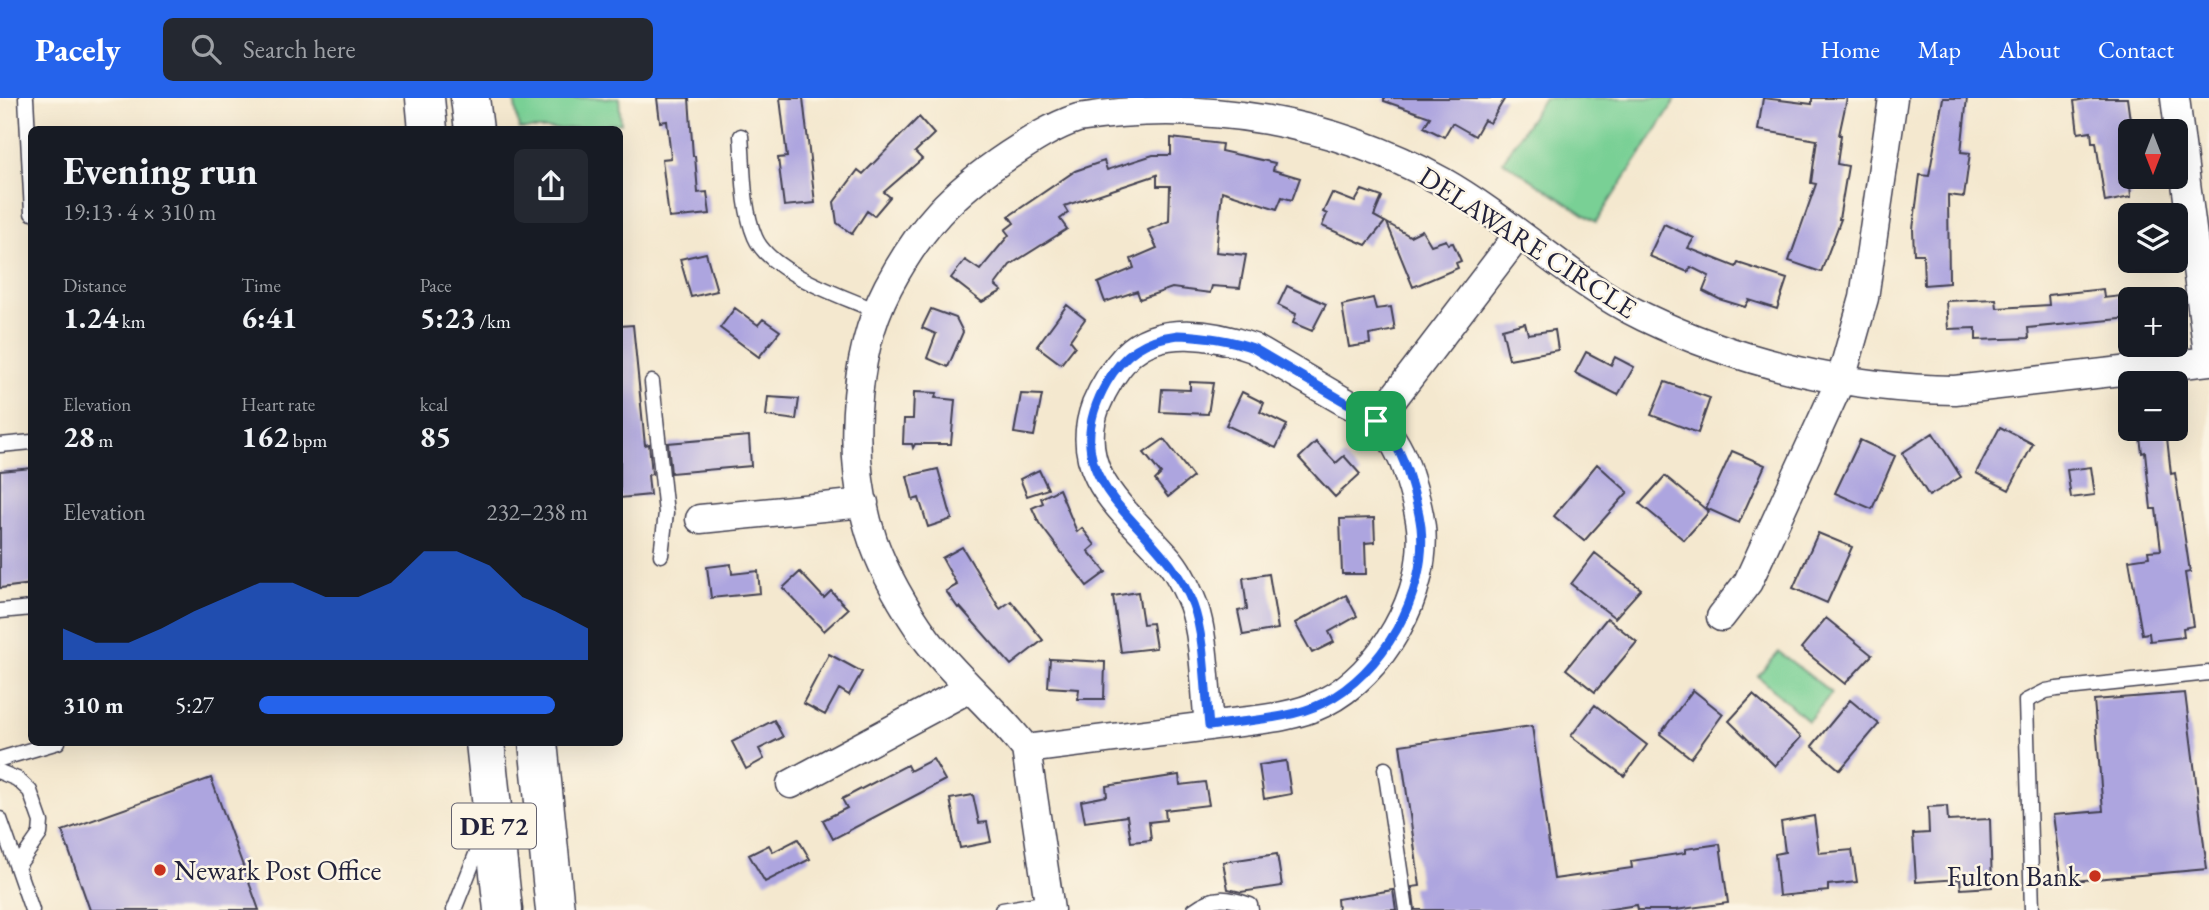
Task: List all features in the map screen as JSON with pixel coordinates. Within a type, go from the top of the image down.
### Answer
[{"type":"main road","points":[[425,98],[427,126]]},
{"type":"main road","points":[[470,98],[474,126]]},
{"type":"main road","name":"DE 72","points":[[485,746],[503,910]]},
{"type":"main road","name":"DE 72","points":[[538,746],[555,910]]},
{"type":"street","points":[[1721,617],[1748,582],[1841,379],[1864,298],[1893,98]]},
{"type":"street","points":[[2175,98],[2209,361]]},
{"type":"street","name":"DELAWARE CIRCLE","points":[[1026,749],[968,688],[930,643],[900,601],[872,538],[863,503],[856,421],[861,375],[876,311],[908,250],[933,217],[961,189],[1036,137],[1075,119],[1125,106],[1175,101],[1229,104],[1272,112],[1315,126],[1350,138],[1444,183],[1519,233],[1597,291],[1642,316],[1735,353],[1841,379],[1915,389],[1955,390],[2209,361]]},
{"type":"street","points":[[1376,421],[1519,233]]},
{"type":"street","points":[[1049,906],[1026,749],[1209,726],[1298,712],[1323,703],[1368,671],[1385,651],[1398,629],[1420,555],[1421,529],[1416,498],[1398,448],[1376,421],[1253,348],[1205,336],[1159,337],[1136,347],[1115,369],[1091,418],[1088,446],[1094,471],[1113,499],[1169,560],[1194,605],[1209,726]]},
{"type":"street","points":[[700,519],[863,503]]},
{"type":"street","points":[[791,784],[968,688]]},
{"type":"lane","points":[[26,98],[28,132]]},
{"type":"lane","points":[[413,98],[425,126]]},
{"type":"lane","points":[[741,136],[747,204],[755,238],[769,259],[784,270],[876,311]]},
{"type":"lane","points":[[652,382],[666,513],[661,555]]},
{"type":"lane","points":[[0,445],[28,442]]},
{"type":"lane","points":[[0,611],[28,608]]},
{"type":"lane","points":[[2032,910],[2026,701],[2046,691],[2057,689],[2209,673]]},
{"type":"lane","points":[[0,759],[44,746]]},
{"type":"lane","points":[[1385,769],[1406,910]]},
{"type":"lane","points":[[0,772],[17,779],[30,791],[41,822],[40,834],[17,867]]},
{"type":"lane","points":[[454,910],[493,814]]},
{"type":"lane","points":[[0,819],[32,910]]},
{"type":"lane","points":[[1194,910],[1206,901],[1229,897],[1250,905],[1251,910]]},
{"type":"lane","points":[[1002,910],[1049,906]]},
{"type":"green space","points":[[514,98],[619,98],[621,123],[592,126],[519,126]]},
{"type":"green space","points":[[1544,98],[1677,98],[1596,222],[1503,161]]},
{"type":"green space","points":[[1779,652],[1832,693],[1808,721],[1758,676]]},
{"type":"building","points":[[657,98],[689,98],[698,193],[707,192],[710,214],[669,218],[662,159],[671,158],[667,121],[660,122]]},
{"type":"building","points":[[780,98],[803,98],[815,203],[784,206],[778,158],[787,157]]},
{"type":"building","points":[[1384,98],[1505,98],[1490,123],[1484,120],[1475,136],[1452,123],[1444,137],[1424,127],[1430,117],[1384,101]]},
{"type":"building","points":[[1763,98],[1812,104],[1812,98],[1847,98],[1839,135],[1837,164],[1848,166],[1841,219],[1821,272],[1789,261],[1816,184],[1811,183],[1817,140],[1758,130]]},
{"type":"building","points":[[1943,98],[1967,98],[1961,152],[1970,153],[1964,197],[1948,195],[1949,283],[1924,285],[1923,254],[1914,254],[1913,229],[1920,175],[1929,176]]},
{"type":"building","points":[[2127,98],[2130,119],[2118,119],[2118,189],[2130,189],[2131,197],[2105,202],[2096,142],[2092,142],[2091,131],[2078,133],[2074,101]]},
{"type":"building","points":[[919,117],[934,134],[915,152],[922,159],[884,192],[890,197],[874,216],[867,211],[852,234],[837,223],[834,202],[858,170],[863,174]]},
{"type":"building","points":[[1171,138],[1222,144],[1221,151],[1275,163],[1273,170],[1300,178],[1292,200],[1282,197],[1277,209],[1222,191],[1216,252],[1246,255],[1240,288],[1212,286],[1210,293],[1172,288],[1140,299],[1137,291],[1105,302],[1098,283],[1134,268],[1131,259],[1157,248],[1148,230],[1169,221],[1170,186],[1157,186],[1157,175],[1064,206],[1068,213],[1060,219],[1067,229],[1010,265],[995,285],[1002,291],[982,302],[951,278],[965,260],[980,270],[1009,235],[1005,230],[1014,223],[1009,216],[1075,171],[1104,161],[1107,170],[1153,155],[1171,155]]},
{"type":"building","points":[[1362,190],[1382,197],[1374,216],[1385,222],[1366,245],[1322,226],[1327,214],[1323,212],[1332,193],[1355,202]]},
{"type":"building","points":[[1387,223],[1410,236],[1422,230],[1431,245],[1446,240],[1448,244],[1453,243],[1461,261],[1456,263],[1458,268],[1413,287]]},
{"type":"building","points":[[1664,224],[1694,238],[1688,248],[1736,267],[1738,263],[1787,279],[1777,309],[1749,300],[1745,307],[1719,299],[1703,291],[1709,276],[1691,267],[1688,272],[1649,256]]},
{"type":"building","points":[[706,253],[717,291],[691,297],[680,259]]},
{"type":"building","points":[[1287,286],[1326,304],[1312,331],[1293,323],[1296,314],[1278,305]]},
{"type":"building","points":[[2103,289],[2104,298],[2118,296],[2118,319],[2028,328],[2029,338],[1976,340],[1976,328],[1948,329],[1946,301],[1996,299],[1997,308],[2049,305],[2048,295]]},
{"type":"building","points":[[1373,298],[1376,309],[1391,307],[1395,330],[1369,335],[1370,344],[1349,347],[1342,305]]},
{"type":"building","points":[[1067,305],[1085,319],[1070,340],[1075,346],[1061,364],[1037,346]]},
{"type":"building","points":[[735,308],[758,325],[763,319],[780,331],[759,357],[720,328]]},
{"type":"building","points":[[931,309],[956,318],[963,332],[948,367],[927,358],[936,334],[922,328]]},
{"type":"building","points":[[1525,323],[1528,334],[1555,330],[1558,350],[1509,359],[1502,329]]},
{"type":"building","points":[[633,325],[645,445],[649,444],[652,474],[648,475],[650,495],[623,498],[623,326]]},
{"type":"building","points":[[1586,352],[1611,365],[1615,357],[1634,367],[1618,395],[1575,373]]},
{"type":"building","points":[[1190,382],[1213,383],[1208,414],[1160,412],[1162,389],[1190,390]]},
{"type":"building","points":[[1665,382],[1710,398],[1698,433],[1651,415]]},
{"type":"building","points":[[914,392],[937,393],[935,398],[955,400],[951,444],[915,444],[913,448],[912,444],[903,444],[904,419],[913,419]]},
{"type":"building","points":[[1242,392],[1264,403],[1260,412],[1287,425],[1276,448],[1226,425]]},
{"type":"building","points":[[1021,394],[1042,395],[1034,436],[1014,433]]},
{"type":"building","points":[[768,397],[799,399],[796,420],[766,416]]},
{"type":"building","points":[[2000,427],[2033,444],[2009,490],[1976,473]]},
{"type":"building","points":[[1933,433],[1961,477],[1929,496],[1902,453]]},
{"type":"building","points":[[749,436],[751,466],[671,473],[668,443]]},
{"type":"building","points":[[1164,439],[1193,477],[1168,497],[1155,480],[1161,474],[1144,453]]},
{"type":"building","points":[[1860,440],[1895,456],[1872,509],[1835,493]]},
{"type":"building","points":[[2140,441],[2167,441],[2190,572],[2185,573],[2193,626],[2183,628],[2184,637],[2150,641],[2149,633],[2142,634],[2129,560],[2149,557],[2148,551],[2161,550],[2156,509],[2151,509],[2145,452],[2142,453]]},
{"type":"building","points":[[1316,442],[1336,463],[1344,456],[1360,474],[1335,497],[1299,458]]},
{"type":"building","points":[[1732,451],[1765,465],[1739,523],[1706,508]]},
{"type":"building","points":[[1597,464],[1628,492],[1584,541],[1554,516]]},
{"type":"building","points":[[2091,467],[2095,495],[2071,498],[2067,470]]},
{"type":"building","points":[[28,468],[28,584],[0,588],[0,471]]},
{"type":"building","points":[[938,469],[952,519],[928,527],[919,498],[913,500],[907,476]]},
{"type":"building","points":[[1039,470],[1048,489],[1027,496],[1020,479]]},
{"type":"building","points":[[1665,476],[1709,512],[1684,540],[1640,504]]},
{"type":"building","points":[[1059,489],[1077,532],[1082,528],[1095,545],[1088,551],[1106,572],[1087,586],[1039,523],[1032,508],[1043,503],[1041,498]]},
{"type":"building","points":[[1374,518],[1375,542],[1365,543],[1366,574],[1342,574],[1340,519]]},
{"type":"building","points":[[1818,533],[1852,547],[1827,603],[1793,588]]},
{"type":"building","points":[[962,547],[1000,609],[1011,601],[1043,640],[1011,665],[960,607],[958,608],[946,591],[957,585],[942,558]]},
{"type":"building","points":[[1595,553],[1641,589],[1615,618],[1571,584]]},
{"type":"building","points":[[731,564],[732,574],[758,571],[760,593],[711,598],[707,567]]},
{"type":"building","points":[[800,572],[824,598],[831,591],[848,609],[824,631],[783,588]]},
{"type":"building","points":[[1269,574],[1278,629],[1243,635],[1238,611],[1247,609],[1243,578]]},
{"type":"building","points":[[1138,592],[1143,624],[1152,623],[1156,648],[1121,652],[1113,596]]},
{"type":"building","points":[[1346,595],[1357,616],[1329,632],[1334,642],[1312,653],[1295,623]]},
{"type":"building","points":[[1607,618],[1637,642],[1595,692],[1566,669]]},
{"type":"building","points":[[1826,618],[1872,655],[1845,684],[1801,648]]},
{"type":"building","points":[[829,654],[862,672],[849,695],[839,689],[825,715],[803,703]]},
{"type":"building","points":[[1050,659],[1105,662],[1104,699],[1078,699],[1079,689],[1048,687]]},
{"type":"building","points":[[1693,690],[1723,714],[1691,758],[1660,734]]},
{"type":"building","points":[[2185,693],[2207,869],[2062,882],[2053,815],[2103,811],[2094,700]]},
{"type":"building","points":[[1753,695],[1801,737],[1775,766],[1729,721]]},
{"type":"building","points":[[1850,700],[1879,724],[1840,770],[1812,746]]},
{"type":"building","points":[[1595,705],[1647,745],[1624,776],[1571,736]]},
{"type":"building","points":[[774,720],[783,737],[759,749],[764,759],[746,769],[732,742]]},
{"type":"building","points":[[1532,726],[1554,879],[1632,868],[1631,861],[1685,853],[1685,849],[1720,844],[1728,903],[1675,910],[1638,910],[1637,905],[1605,910],[1415,910],[1412,887],[1420,886],[1400,745]]},
{"type":"building","points":[[933,759],[945,780],[833,839],[823,820],[847,808],[842,799],[907,765],[910,771]]},
{"type":"building","points":[[1286,761],[1291,794],[1264,799],[1259,765]]},
{"type":"building","points":[[1179,775],[1180,785],[1205,782],[1209,805],[1165,810],[1166,820],[1149,822],[1151,840],[1131,842],[1127,816],[1085,822],[1081,801],[1107,796],[1106,786]]},
{"type":"building","name":"Newark Post Office","points":[[211,778],[259,910],[90,910],[62,831]]},
{"type":"building","points":[[973,795],[979,823],[987,822],[991,842],[960,848],[950,799]]},
{"type":"building","points":[[1947,806],[1948,821],[1990,819],[1992,887],[1961,889],[1960,879],[1916,882],[1913,834],[1929,833],[1928,807]]},
{"type":"building","points":[[1814,816],[1819,853],[1852,850],[1857,882],[1828,885],[1828,891],[1779,896],[1775,854],[1785,852],[1781,822]]},
{"type":"building","points":[[798,839],[810,859],[765,882],[749,855],[769,845],[773,852]]},
{"type":"building","points":[[1277,854],[1282,886],[1241,892],[1228,889],[1223,862]]},
{"type":"building","points":[[1393,890],[1396,910],[1338,910],[1337,899]]},
{"type":"place","name":"Newark Post Office","points":[[160,870]]},
{"type":"place","name":"Fulton Bank","points":[[2095,876]]},
{"type":"route","points":[[1205,336],[1253,348],[1376,421],[1398,448],[1407,469],[1416,498],[1421,529],[1416,575],[1398,629],[1385,651],[1368,671],[1323,703],[1298,712],[1209,726],[1194,605],[1169,560],[1113,499],[1094,471],[1088,446],[1091,418],[1101,393],[1115,369],[1136,347],[1159,337],[1205,336]]}]
